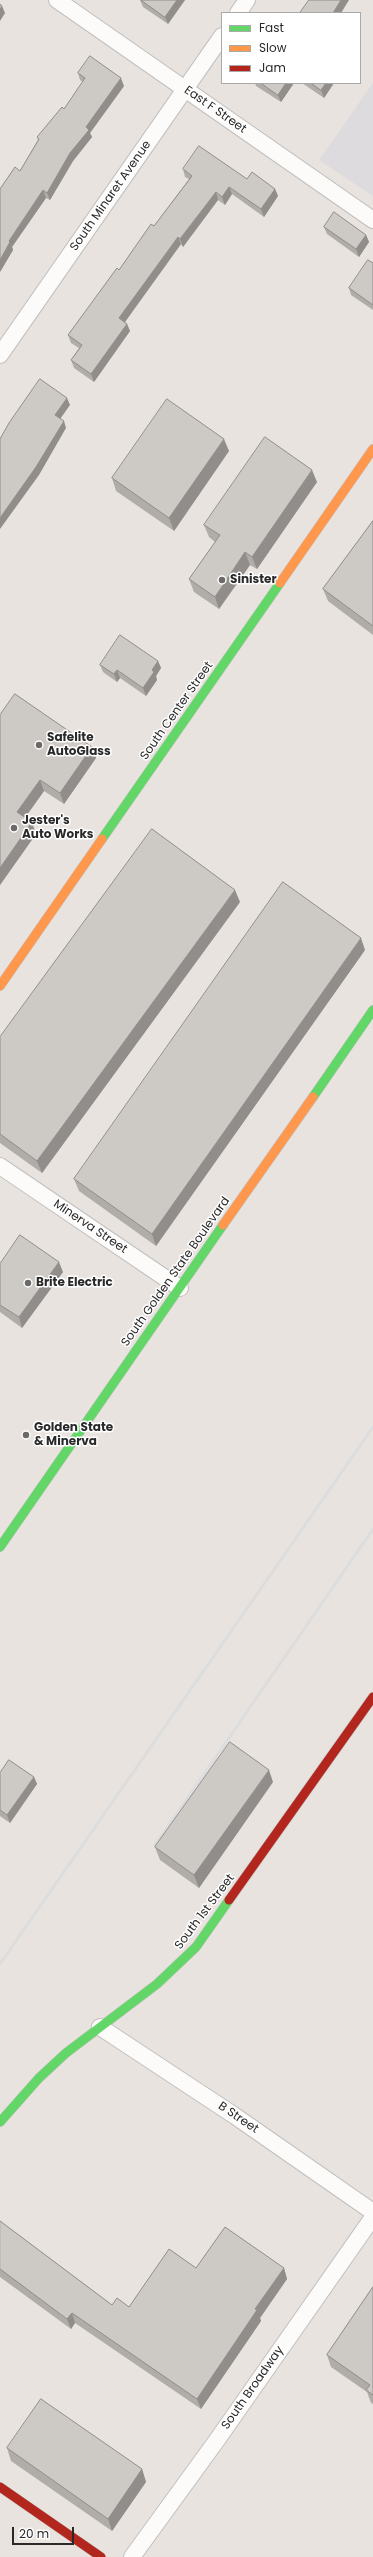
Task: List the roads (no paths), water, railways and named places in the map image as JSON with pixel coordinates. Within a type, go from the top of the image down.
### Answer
[{"type":"street","name":"East F Street","points":[[57,0],[373,220]]},
{"type":"street","points":[[239,12],[247,0]]},
{"type":"street","name":"South Minaret Avenue","points":[[0,355],[221,37]]},
{"type":"street","name":"South Center Street","points":[[0,986],[373,449]]},
{"type":"street","name":"South Golden State Boulevard","points":[[0,1547],[373,1010]]},
{"type":"street","name":"Minerva Street","points":[[0,1166],[180,1288]]},
{"type":"street","name":"South 1st Street","points":[[0,2122],[39,2078],[66,2053],[157,1984],[196,1947],[373,1697]]},
{"type":"street","name":"B Street","points":[[100,2027],[235,2116],[373,2212]]},
{"type":"street","name":"South Broadway","points":[[132,2557],[217,2440],[373,2217]]},
{"type":"street","points":[[0,2487],[101,2557]]},
{"type":"railway","points":[[0,1964],[373,1427]]},
{"type":"railway","points":[[155,1845],[373,1529]]},
{"type":"place","name":"Sinister","points":[[222,580]]},
{"type":"place","name":"Safelite AutoGlass","points":[[39,745]]},
{"type":"place","name":"Jester's Auto Works","points":[[14,828]]},
{"type":"place","name":"Brite Electric","points":[[28,1283]]},
{"type":"place","name":"Golden State & Minerva","points":[[26,1435]]}]
